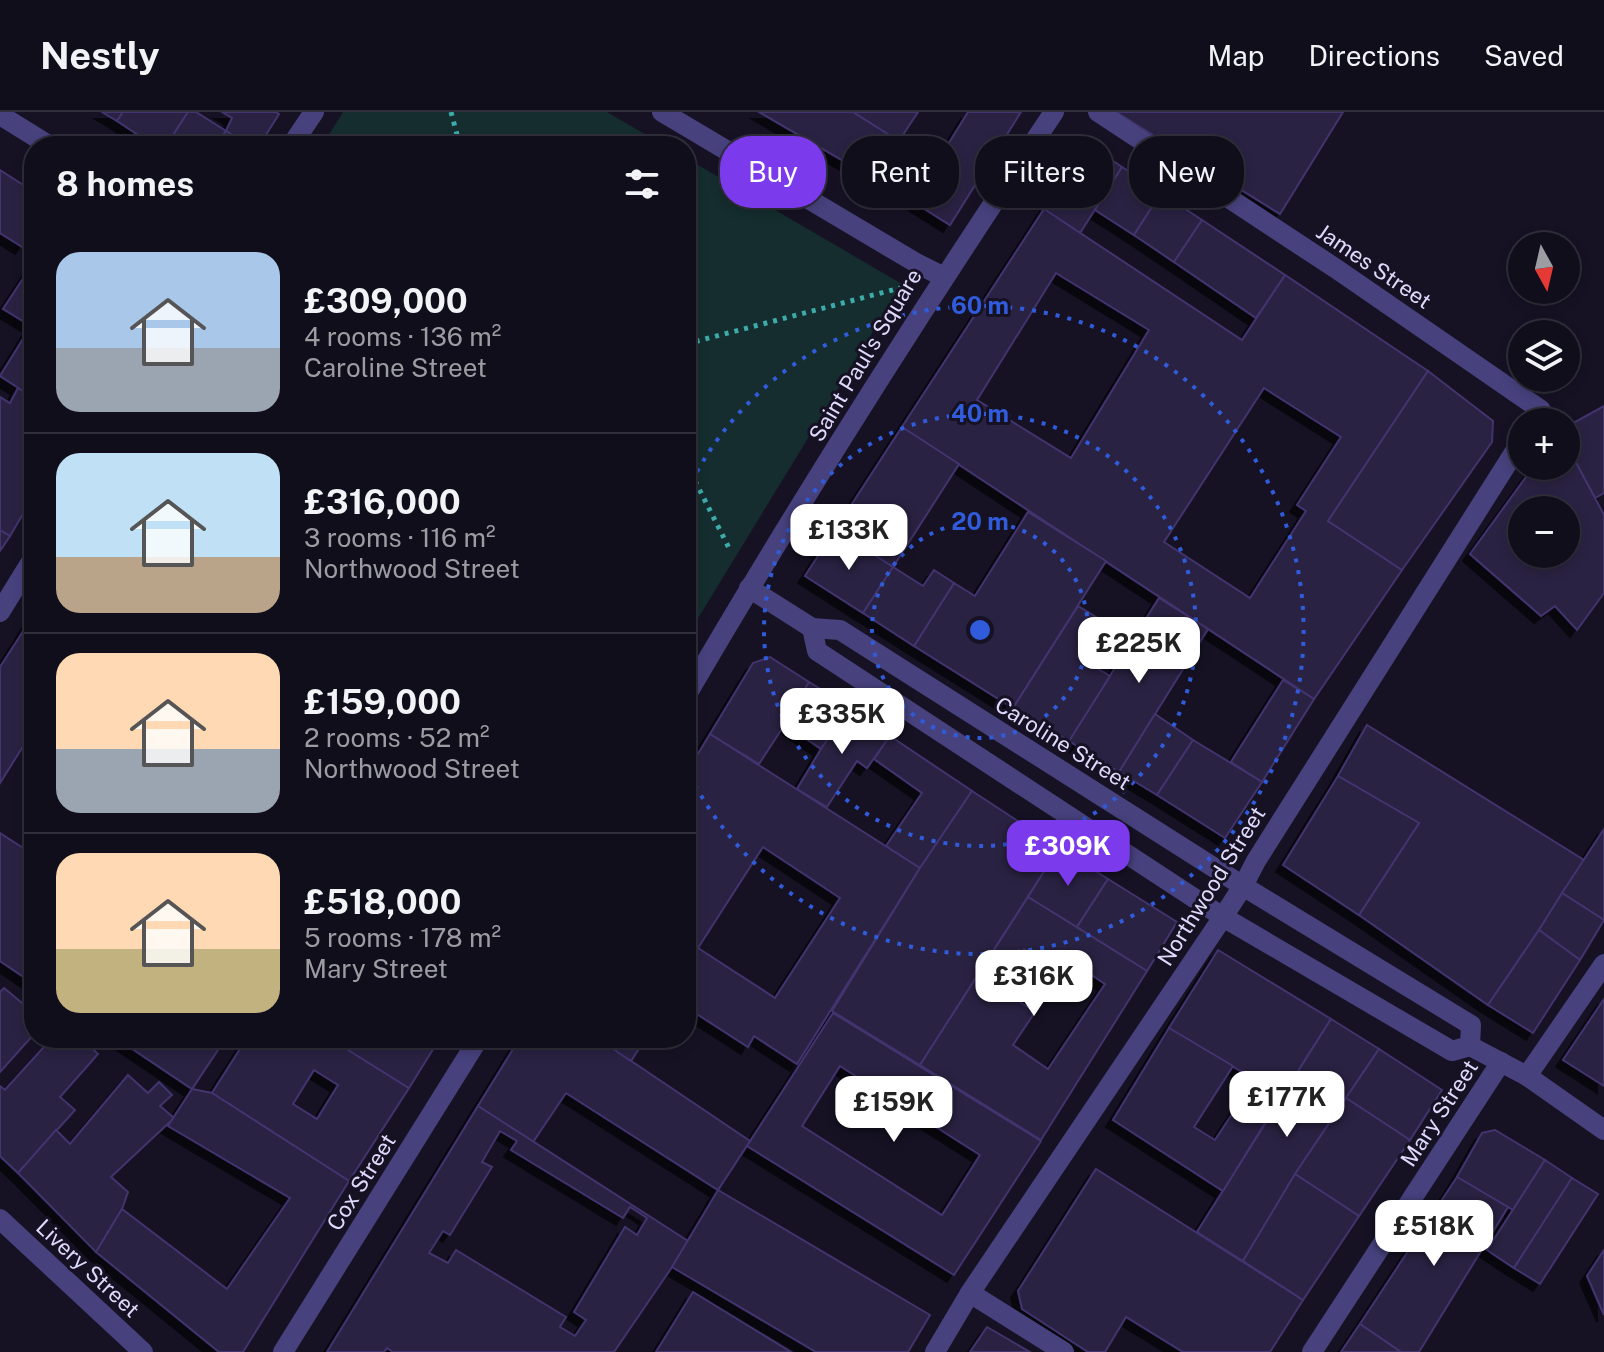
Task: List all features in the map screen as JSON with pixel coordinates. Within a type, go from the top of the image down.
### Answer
[{"type":"street","points":[[298,136],[314,112]]},
{"type":"street","points":[[944,277],[1054,112]]},
{"type":"street","name":"James Street","points":[[1098,112],[1338,270],[1526,408]]},
{"type":"street","points":[[0,115],[34,136]]},
{"type":"street","name":"Saint Paul's Square","points":[[677,116],[944,277],[749,588],[696,679]]},
{"type":"street","name":"Northwood Street","points":[[935,1352],[970,1293],[1243,886],[1508,462]]},
{"type":"street","points":[[0,612],[24,573]]},
{"type":"street","name":"Caroline Street","points":[[749,588],[812,628],[840,630],[1243,886],[1471,1025],[1470,1046]]},
{"type":"street","name":"Caroline Street","points":[[812,628],[817,651],[1223,917],[1452,1051],[1470,1046],[1527,1076],[1604,1130]]},
{"type":"street","points":[[1527,1076],[1604,964]]},
{"type":"street","name":"Cox Street","points":[[283,1352],[473,1048]]},
{"type":"street","name":"Mary Street","points":[[1312,1352],[1501,1062]]},
{"type":"street","name":"Livery Street","points":[[0,1219],[143,1352]]},
{"type":"street","points":[[970,1293],[1064,1352]]},
{"type":"path","points":[[451,112],[457,136]]},
{"type":"path","points":[[696,341],[944,277]]},
{"type":"path","points":[[696,483],[731,552]]},
{"type":"green space","points":[[343,112],[607,112],[648,136],[328,136]]},
{"type":"green space","points":[[696,164],[720,178],[720,208],[772,208],[902,284],[696,622]]},
{"type":"building","points":[[102,112],[123,112],[117,121]]},
{"type":"building","points":[[123,112],[188,112],[172,136],[140,136],[117,121]]},
{"type":"building","points":[[188,112],[196,112],[226,131],[223,136],[172,136]]},
{"type":"building","points":[[222,112],[279,114],[265,136],[234,136],[226,131],[232,118]]},
{"type":"building","points":[[759,112],[853,112],[892,136],[842,136],[842,160],[826,151],[826,136],[800,136]]},
{"type":"building","points":[[853,112],[918,112],[902,136],[891,136]]},
{"type":"building","points":[[968,112],[1021,112],[1006,136],[975,136],[975,185],[950,225],[923,208],[959,208],[959,136],[953,136]]},
{"type":"building","points":[[1116,112],[1343,112],[1280,214],[1244,192],[1244,136],[1155,136]]},
{"type":"building","points":[[1113,161],[1122,167],[1113,181]]},
{"type":"building","points":[[1122,167],[1129,172],[1129,208],[1151,208],[1134,235],[1095,210],[1113,208],[1113,181]]},
{"type":"building","points":[[0,170],[24,186],[24,244],[22,247],[0,233]]},
{"type":"building","points":[[1045,208],[1096,208],[1080,233]]},
{"type":"building","points":[[1151,208],[1184,208],[1202,220],[1174,262],[1134,235]]},
{"type":"building","points":[[1044,209],[1242,340],[1285,275],[1428,371],[1328,521],[1402,570],[1314,699],[902,427]],"holes":[[[1056,273],[1149,330],[1071,458],[977,400]],[[1264,388],[1341,437],[1297,505],[1306,511],[1250,598],[1164,542]]]},
{"type":"building","points":[[1202,220],[1285,275],[1256,318],[1174,262]]},
{"type":"building","points":[[24,277],[24,322],[3,309]]},
{"type":"building","points":[[24,337],[24,392],[0,376]]},
{"type":"building","points":[[1428,371],[1493,421],[1492,442],[1402,570],[1328,521]]},
{"type":"building","points":[[18,388],[24,392],[24,512],[10,536],[0,530],[0,397],[10,403]]},
{"type":"building","points":[[1604,406],[1604,493],[1595,498],[1580,470],[1580,419]]},
{"type":"building","points":[[902,427],[959,464],[893,567],[835,530]]},
{"type":"building","points":[[1580,470],[1604,515],[1604,593],[1577,630],[1555,606],[1541,616],[1470,554],[1508,502],[1508,568],[1580,568],[1580,496],[1512,496],[1524,480],[1580,480]]},
{"type":"building","points":[[1028,512],[1106,561],[1013,708],[914,646],[954,583],[975,596]]},
{"type":"building","points":[[0,530],[10,536],[0,551]]},
{"type":"building","points":[[835,530],[893,567],[863,613],[805,576]]},
{"type":"building","points":[[893,567],[923,586],[934,570],[954,583],[914,646],[863,613]]},
{"type":"building","points":[[1159,598],[1208,629],[1119,772],[1069,741]]},
{"type":"building","points":[[1078,606],[1101,620],[1078,657],[1110,676],[1069,741],[1013,708]]},
{"type":"building","points":[[24,634],[24,745],[0,783],[0,667]]},
{"type":"building","points":[[770,657],[809,682],[759,764],[710,734],[753,663]]},
{"type":"building","points":[[1283,680],[1314,699],[1262,782],[1231,762]]},
{"type":"building","points":[[809,682],[850,707],[821,749],[785,724]]},
{"type":"building","points":[[850,707],[890,736],[867,768],[857,761],[827,807],[797,789]]},
{"type":"building","points":[[1155,714],[1193,740],[1157,795],[1119,772]]},
{"type":"building","points":[[1367,725],[1584,860],[1488,1005],[1359,915],[1419,823],[1338,776]]},
{"type":"building","points":[[710,734],[920,868],[797,1064],[754,1036],[748,1047],[696,1013],[696,757]],"holes":[[[763,847],[840,898],[775,998],[698,948]]]},
{"type":"building","points":[[890,736],[972,791],[920,868],[886,846],[922,793],[874,759]]},
{"type":"building","points":[[1193,740],[1262,782],[1225,838],[1157,795]]},
{"type":"building","points":[[1338,776],[1419,823],[1359,915],[1283,865]]},
{"type":"building","points":[[972,791],[1059,848],[920,1065],[832,1011],[920,868]]},
{"type":"building","points":[[1604,829],[1604,920],[1562,893]]},
{"type":"building","points":[[0,833],[24,849],[24,977],[0,961]]},
{"type":"building","points":[[1059,848],[1108,879],[1077,927],[1028,897]]},
{"type":"building","points":[[1108,879],[1177,922],[1147,971],[1077,927]]},
{"type":"building","points":[[1562,893],[1604,920],[1580,960],[1539,930]]},
{"type":"building","points":[[1028,897],[1147,971],[1041,1140],[920,1065]],"holes":[[[1024,949],[1056,970],[1065,957],[1105,984],[1048,1069],[1013,1045],[1035,1012],[998,988]]]},
{"type":"building","points":[[1539,930],[1580,960],[1533,1033],[1488,1005]]},
{"type":"building","points":[[1218,950],[1331,1019],[1282,1096],[1169,1028]]},
{"type":"building","points":[[4,988],[24,1005],[24,1045],[0,1072],[0,992]]},
{"type":"building","points":[[1604,999],[1604,1086],[1563,1060]]},
{"type":"building","points":[[833,1013],[1041,1141],[954,1275],[747,1146]],"holes":[[[840,1066],[980,1155],[942,1215],[802,1126]]]},
{"type":"building","points":[[1331,1019],[1379,1049],[1295,1174],[1243,1261],[1197,1232]]},
{"type":"building","points":[[1169,1028],[1233,1066],[1194,1127],[1215,1140],[1246,1093],[1273,1110],[1223,1191],[1113,1120]]},
{"type":"building","points":[[43,1048],[92,1048],[98,1054],[60,1097],[75,1110],[18,1173],[0,1156],[0,1086],[5,1090]]},
{"type":"building","points":[[131,1048],[219,1048],[192,1089]]},
{"type":"building","points":[[241,1048],[345,1048],[409,1088],[349,1181],[212,1093]],"holes":[[[314,1070],[338,1085],[317,1119],[293,1104]]]},
{"type":"building","points":[[349,1048],[434,1048],[409,1088]]},
{"type":"building","points":[[514,1048],[612,1048],[750,1141],[718,1190],[566,1093],[533,1142],[478,1106]]},
{"type":"building","points":[[612,1048],[639,1048],[631,1061]]},
{"type":"building","points":[[1379,1049],[1442,1090],[1410,1140],[1346,1098]]},
{"type":"building","points":[[128,1075],[148,1093],[159,1082],[172,1095],[160,1106],[174,1118],[111,1177],[128,1192],[122,1209],[96,1252],[18,1173],[56,1130],[70,1144]]},
{"type":"building","points":[[192,1089],[212,1093],[349,1181],[243,1352],[219,1352],[96,1252],[122,1209],[227,1289],[290,1198],[168,1126]]},
{"type":"building","points":[[1346,1098],[1410,1140],[1359,1216],[1295,1174]]},
{"type":"building","points":[[478,1106],[688,1241],[614,1352],[393,1352],[387,1348],[384,1352],[327,1352]],"holes":[[[500,1131],[517,1141],[511,1150],[623,1218],[630,1207],[647,1218],[637,1235],[625,1227],[574,1312],[586,1320],[575,1336],[560,1327],[566,1317],[456,1250],[448,1263],[429,1253],[443,1231],[450,1235],[492,1167],[482,1162]]]},
{"type":"building","points":[[1495,1130],[1545,1160],[1513,1210],[1457,1177],[1482,1133]]},
{"type":"building","points":[[1545,1160],[1572,1178],[1514,1268],[1487,1250]]},
{"type":"building","points":[[1096,1169],[1303,1300],[1270,1352],[1183,1352],[1126,1317],[1105,1352],[1088,1352],[1022,1309],[1018,1291]]},
{"type":"building","points":[[1295,1174],[1359,1216],[1303,1300],[1243,1261]]},
{"type":"building","points":[[1457,1177],[1508,1207],[1419,1352],[1401,1352],[1360,1324]]},
{"type":"building","points":[[1572,1178],[1598,1194],[1540,1284],[1514,1268]]},
{"type":"building","points":[[718,1190],[930,1315],[908,1352],[816,1352],[672,1267]]},
{"type":"building","points":[[1604,1250],[1604,1315],[1587,1276]]},
{"type":"building","points":[[693,1292],[791,1352],[656,1352]]},
{"type":"building","points":[[1360,1324],[1401,1352],[1341,1352]]},
{"type":"building","points":[[987,1327],[1030,1352],[970,1352]]}]
